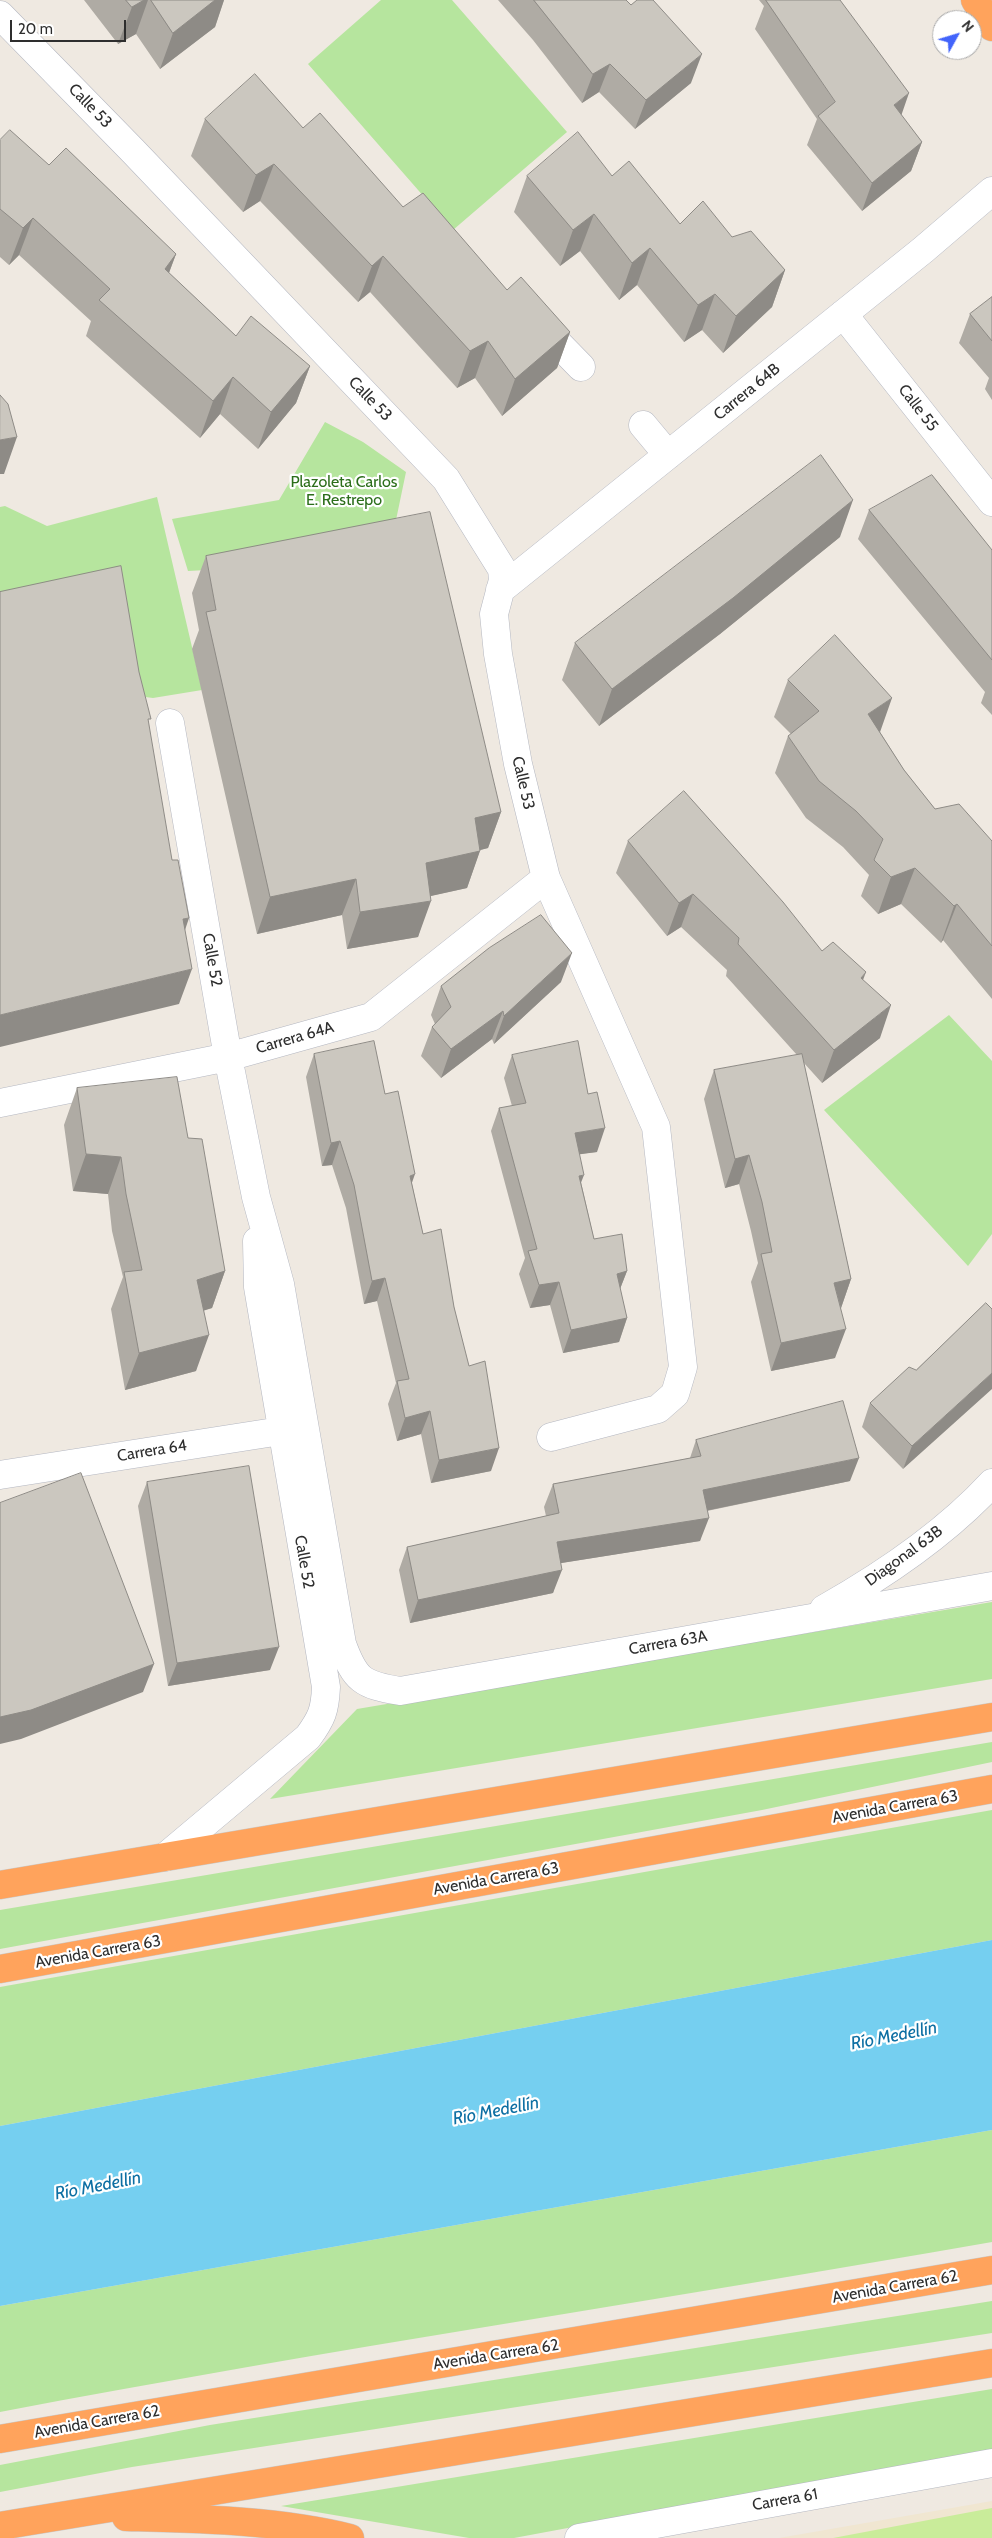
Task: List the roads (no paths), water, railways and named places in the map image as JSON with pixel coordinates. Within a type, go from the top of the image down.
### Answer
[{"type":"highway","points":[[975,0],[992,27]]},
{"type":"highway","points":[[0,1885],[992,1717]]},
{"type":"highway","name":"Avenida Carrera 63","points":[[0,1969],[992,1789]]},
{"type":"highway","name":"Avenida Carrera 62","points":[[0,2439],[992,2270]]},
{"type":"highway","points":[[0,2526],[992,2363]]},
{"type":"highway","points":[[59,2516],[255,2522],[322,2531],[350,2538]]},
{"type":"street","name":"Calle 53","points":[[0,15],[140,158],[446,479],[502,569],[503,580],[494,621],[499,663],[516,754],[546,878],[656,1127],[683,1366],[675,1394],[658,1409],[551,1437]]},
{"type":"street","name":"Carrera 64B","points":[[500,590],[843,314],[992,191]]},
{"type":"street","points":[[519,304],[581,367]]},
{"type":"street","name":"Calle 55","points":[[843,314],[992,502]]},
{"type":"street","points":[[643,425],[668,455]]},
{"type":"street","name":"Calle 52","points":[[170,723],[228,1056],[256,1197],[258,1287],[293,1429],[342,1644],[351,1668]]},
{"type":"street","name":"Carrera 64A","points":[[0,1103],[228,1056],[371,1017],[546,878]]},
{"type":"street","name":"Calle 52","points":[[165,1857],[308,1737],[319,1723],[325,1708],[326,1687],[293,1429]]},
{"type":"street","name":"Carrera 64","points":[[0,1475],[293,1429]]},
{"type":"street","name":"Diagonal 63B","points":[[808,1619],[909,1555],[954,1520],[992,1483]]},
{"type":"street","name":"Carrera 63A","points":[[351,1668],[362,1681],[400,1691],[992,1586]]},
{"type":"street","name":"Carrera 61","points":[[578,2538],[992,2462]]},
{"type":"water","name":"Río Medellín","points":[[992,1940],[992,2130],[0,2306],[0,2126]]},
{"type":"park label","name":"Plazoleta Carlos E. Restrepo","points":[[344,491]]}]
